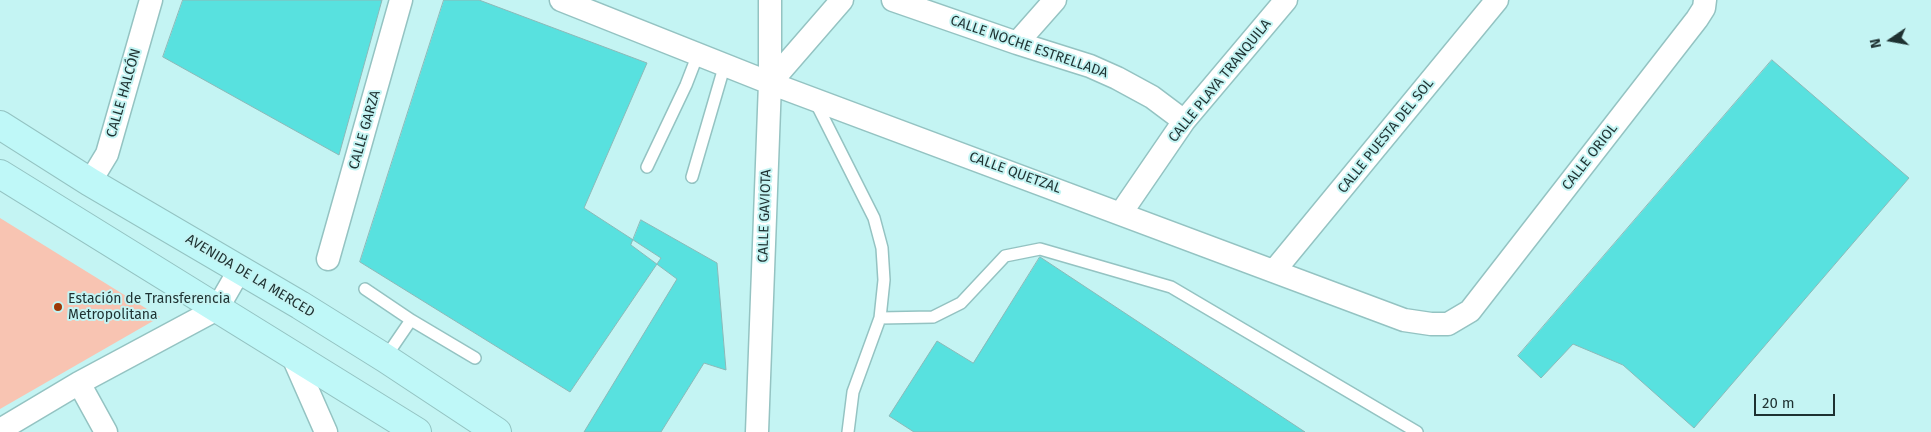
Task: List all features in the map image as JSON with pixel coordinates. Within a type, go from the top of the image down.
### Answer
[{"type":"street","name":"CALLE HALCÓN","points":[[90,182],[106,154],[151,0]]},
{"type":"street","name":"CALLE GARZA","points":[[328,259],[401,0]]},
{"type":"street","name":"CALLE QUETZAL","points":[[560,0],[770,83],[1404,320],[1431,324],[1448,324],[1470,311]]},
{"type":"street","name":"CALLE GAVIOTA","points":[[757,432],[770,83],[770,0]]},
{"type":"street","points":[[770,83],[842,0]]},
{"type":"street","name":"CALLE NOCHE ESTRELLADA","points":[[893,0],[1090,66],[1152,97],[1184,121]]},
{"type":"street","points":[[1017,43],[1055,0]]},
{"type":"street","name":"CALLE PLAYA TRANQUILA","points":[[1121,213],[1184,121],[1286,0]]},
{"type":"street","name":"CALLE PUESTA DEL SOL","points":[[1274,271],[1498,0]]},
{"type":"street","name":"CALLE ORIOL","points":[[1470,311],[1697,19],[1704,8],[1705,0]]},
{"type":"street","name":"AVENIDA DE LA MERCED","points":[[0,125],[90,182],[240,269],[385,358],[497,432]]},
{"type":"street","points":[[0,174],[417,432]]},
{"type":"street","points":[[0,430],[79,383],[217,309],[240,269]]},
{"type":"street","points":[[293,357],[326,432]]},
{"type":"street","points":[[79,383],[106,432]]},
{"type":"lane","points":[[647,167],[686,85],[698,54]]},
{"type":"lane","points":[[692,177],[724,64]]},
{"type":"lane","points":[[814,98],[874,218],[882,248],[884,280],[880,318],[853,392],[848,432]]},
{"type":"lane","points":[[880,318],[933,317],[961,302],[1005,256],[1040,249],[1171,287],[1418,432]]},
{"type":"lane","points":[[365,289],[475,358]]},
{"type":"lane","points":[[385,358],[412,320]]},
{"type":"shaded area","points":[[0,218],[160,317],[0,409]]},
{"type":"building","points":[[183,0],[382,0],[339,155],[163,57]]},
{"type":"building","points":[[444,0],[479,0],[647,63],[584,208],[661,258],[570,392],[360,262]]},
{"type":"building","points":[[1772,60],[1909,178],[1694,428],[1623,365],[1573,344],[1541,378],[1518,356]]},
{"type":"building","points":[[641,220],[717,263],[726,370],[704,363],[661,432],[584,432],[677,279],[631,245]]},
{"type":"building","points":[[1040,257],[1305,432],[914,432],[889,416],[937,341],[973,363]]},
{"type":"place","name":"Estación de Transferencia Metropolitana","points":[[58,307]]}]
